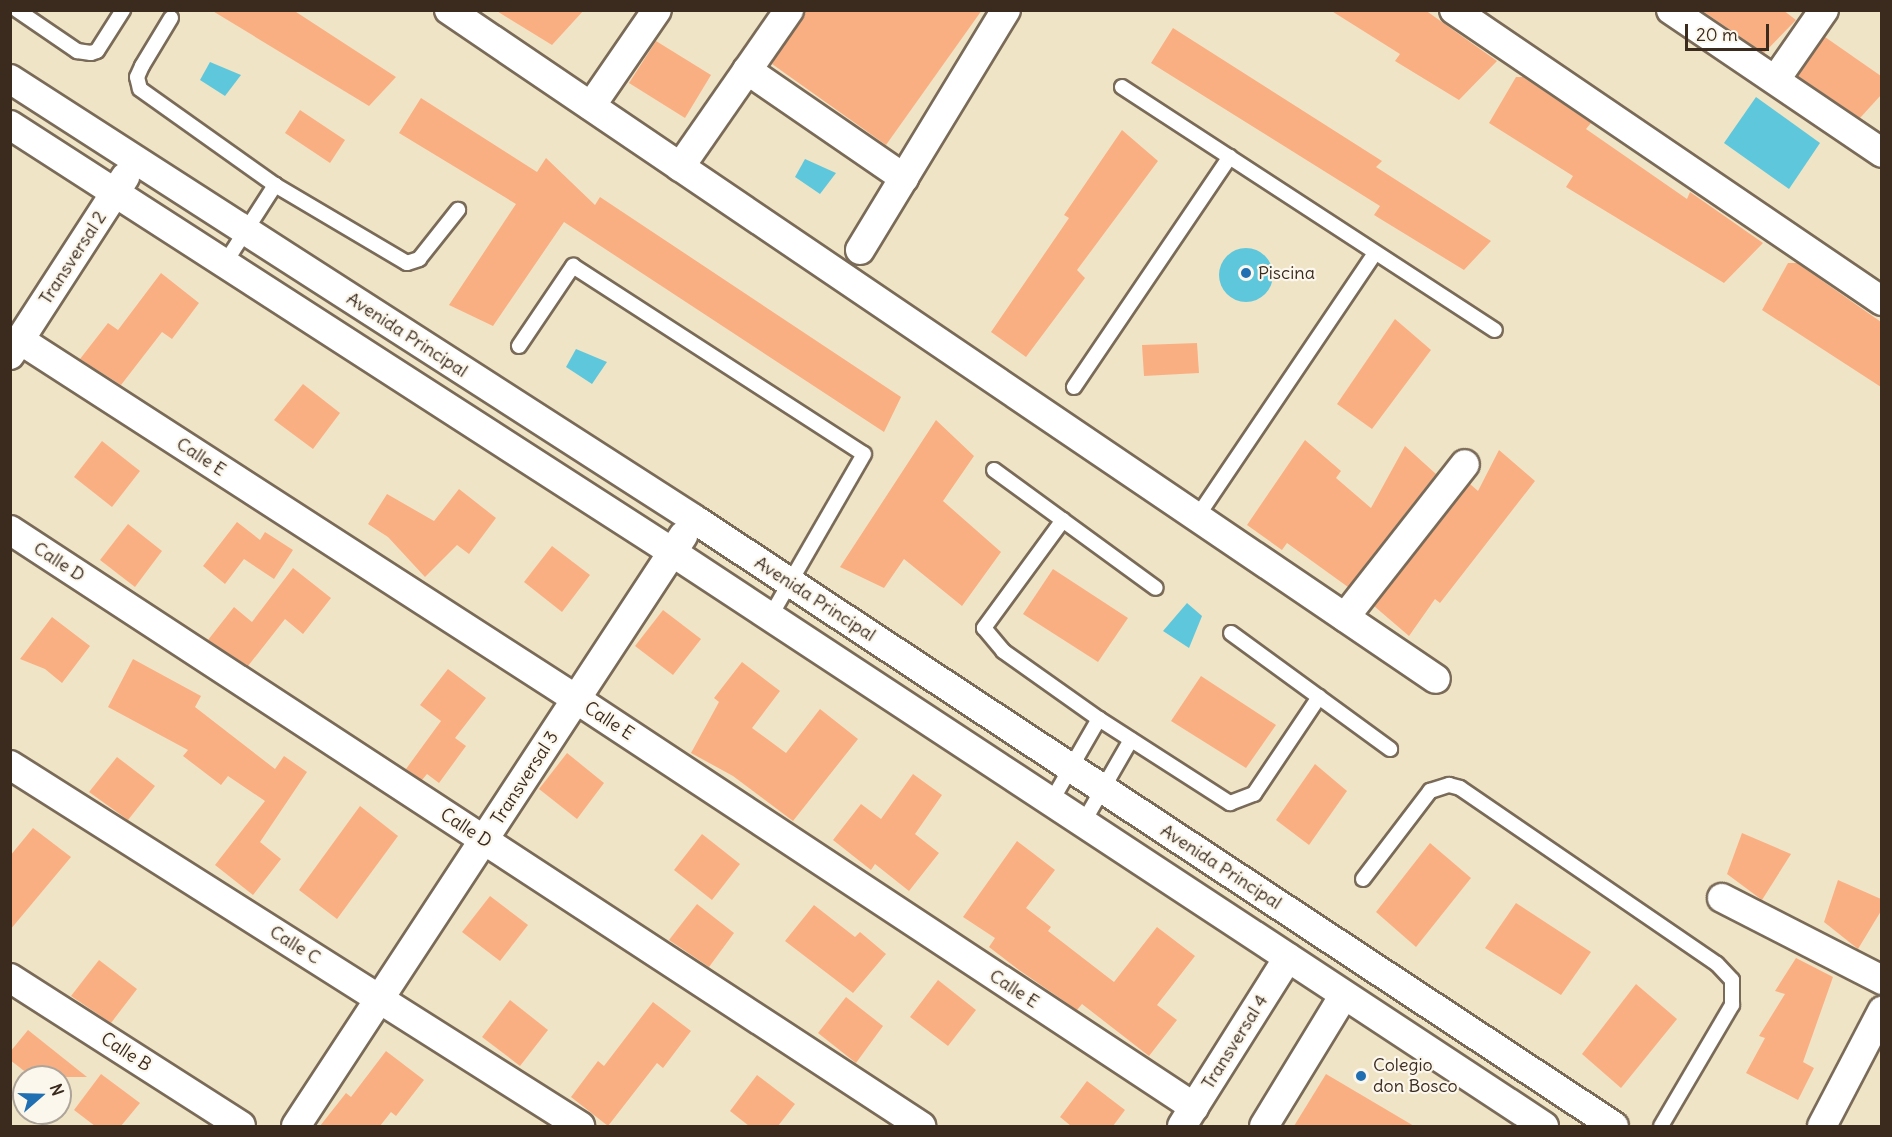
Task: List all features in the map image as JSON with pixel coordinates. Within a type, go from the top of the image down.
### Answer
[{"type":"street","points":[[449,10],[1436,679]]},
{"type":"street","points":[[591,106],[657,10]]},
{"type":"street","points":[[680,167],[789,10]]},
{"type":"street","points":[[860,250],[1006,10]]},
{"type":"street","points":[[1454,10],[1881,301]]},
{"type":"street","points":[[1671,10],[1776,78],[1881,153]]},
{"type":"street","points":[[1776,78],[1824,10]]},
{"type":"street","points":[[747,70],[904,178]]},
{"type":"street","name":"Avenida Principal","points":[[10,79],[694,519],[1614,1126]]},
{"type":"street","points":[[10,125],[672,552],[1544,1126]]},
{"type":"street","name":"Transversal 2","points":[[15,348],[136,160]]},
{"type":"street","name":"Calle E","points":[[15,348],[576,699],[1188,1117]]},
{"type":"street","points":[[1345,617],[1465,464]]},
{"type":"street","name":"Transversal 3","points":[[296,1126],[694,519]]},
{"type":"street","name":"Calle D","points":[[10,530],[921,1126]]},
{"type":"street","name":"Calle C","points":[[10,765],[580,1126]]},
{"type":"street","points":[[1722,898],[1881,980]]},
{"type":"street","name":"Transversal 4","points":[[1188,1117],[1288,958]]},
{"type":"street","name":"Calle B","points":[[10,978],[241,1126]]},
{"type":"street","points":[[1264,1126],[1344,995]]},
{"type":"street","points":[[1822,1126],[1881,1011]]},
{"type":"lane","points":[[17,10],[77,51],[91,53],[98,51],[123,10]]},
{"type":"lane","points":[[171,18],[142,66],[137,78],[140,89],[275,185],[407,263],[419,259],[458,210]]},
{"type":"lane","points":[[1122,87],[1495,330]]},
{"type":"lane","points":[[1074,387],[1230,157]]},
{"type":"lane","points":[[225,263],[275,185]]},
{"type":"lane","points":[[1197,517],[1375,253]]},
{"type":"lane","points":[[519,346],[573,266],[864,454],[770,617]]},
{"type":"lane","points":[[994,470],[1156,588]]},
{"type":"lane","points":[[1063,520],[984,627],[1003,651],[1099,719],[1230,803],[1238,802],[1254,794],[1319,697]]},
{"type":"lane","points":[[1231,633],[1390,749]]},
{"type":"lane","points":[[1051,802],[1099,719]]},
{"type":"lane","points":[[1083,823],[1131,740]]},
{"type":"lane","points":[[1363,879],[1430,791],[1449,785],[1460,788],[1717,964],[1732,980],[1732,1005],[1661,1126]]},
{"type":"water","points":[[210,62],[241,75],[225,96],[200,80]]},
{"type":"water","points":[[1756,97],[1820,143],[1789,189],[1724,143]]},
{"type":"water","points":[[805,159],[836,173],[820,194],[795,177]]},
{"type":"water","name":"Piscina","points":[[1246,248],[1256,250],[1265,256],[1271,265],[1273,275],[1271,285],[1265,294],[1256,300],[1246,302],[1236,300],[1227,294],[1221,285],[1219,275],[1221,265],[1227,256],[1236,250]]},
{"type":"water","points":[[576,349],[607,362],[592,384],[566,367]]},
{"type":"water","points":[[1187,603],[1202,616],[1189,648],[1163,631]]},
{"type":"building","points":[[211,10],[293,10],[396,77],[369,106]]},
{"type":"building","points":[[495,10],[584,10],[552,45]]},
{"type":"building","points":[[805,10],[982,10],[886,145],[772,64]]},
{"type":"building","points":[[1330,10],[1425,10],[1497,61],[1459,100],[1395,61],[1400,54]]},
{"type":"building","points":[[1701,10],[1783,10],[1796,20],[1764,53]]},
{"type":"building","points":[[1173,28],[1382,161],[1376,167],[1491,241],[1464,270],[1374,215],[1380,206],[1151,63]]},
{"type":"building","points":[[1825,37],[1881,76],[1881,95],[1860,118],[1798,76]]},
{"type":"building","points":[[656,41],[711,75],[685,118],[629,83]]},
{"type":"building","points":[[1516,77],[1523,77],[1591,123],[1586,129],[1687,199],[1690,192],[1763,243],[1724,283],[1566,187],[1573,176],[1489,123]]},
{"type":"building","points":[[421,98],[537,172],[546,158],[595,205],[600,197],[901,397],[884,432],[564,222],[493,326],[449,305],[516,204],[399,133]]},
{"type":"building","points":[[300,110],[345,140],[330,163],[285,133]]},
{"type":"building","points":[[1122,130],[1158,161],[1077,270],[1085,278],[1026,357],[991,332],[1069,218],[1064,215]]},
{"type":"building","points":[[1788,263],[1797,263],[1881,322],[1881,387],[1762,310]]},
{"type":"building","points":[[161,273],[199,303],[172,339],[162,332],[121,385],[80,359],[108,323],[118,330]]},
{"type":"building","points":[[1395,319],[1431,350],[1372,429],[1337,404]]},
{"type":"building","points":[[1197,343],[1199,373],[1144,376],[1142,345]]},
{"type":"building","points":[[303,384],[340,413],[313,449],[274,420]]},
{"type":"building","points":[[936,420],[974,456],[943,501],[1001,552],[962,606],[904,559],[884,588],[840,567]]},
{"type":"building","points":[[1305,440],[1341,471],[1336,478],[1371,508],[1405,446],[1436,474],[1348,587],[1287,543],[1282,550],[1247,525]]},
{"type":"building","points":[[102,441],[140,471],[112,507],[74,477]]},
{"type":"building","points":[[1499,450],[1535,481],[1440,603],[1435,599],[1409,636],[1374,606],[1470,484],[1478,491]]},
{"type":"building","points":[[459,489],[496,518],[469,554],[457,545],[425,577],[388,537],[368,524],[387,494],[434,521]]},
{"type":"building","points":[[237,522],[260,540],[265,532],[293,550],[274,579],[244,559],[225,584],[203,566]]},
{"type":"building","points":[[128,524],[162,551],[135,587],[100,560]]},
{"type":"building","points":[[552,546],[590,575],[562,612],[524,582]]},
{"type":"building","points":[[293,568],[331,598],[303,634],[285,619],[248,666],[208,640],[234,607],[252,622]]},
{"type":"building","points":[[1053,569],[1128,618],[1098,662],[1023,614]]},
{"type":"building","points":[[663,610],[701,639],[673,675],[635,646]]},
{"type":"building","points":[[52,617],[90,646],[62,683],[45,669],[20,659]]},
{"type":"building","points":[[133,659],[201,696],[195,707],[275,769],[284,756],[307,772],[260,842],[281,859],[253,895],[215,865],[265,801],[228,776],[221,785],[183,756],[188,750],[108,707]]},
{"type":"building","points":[[742,662],[780,691],[752,728],[786,753],[820,709],[858,739],[793,821],[733,776],[691,753],[719,702],[714,698]]},
{"type":"building","points":[[448,669],[486,698],[455,738],[466,746],[439,783],[427,774],[422,780],[406,769],[441,721],[420,705]]},
{"type":"building","points":[[1201,676],[1276,725],[1246,768],[1171,721]]},
{"type":"building","points":[[567,753],[604,783],[577,819],[539,789]]},
{"type":"building","points":[[117,757],[155,786],[128,820],[89,792]]},
{"type":"building","points":[[1315,764],[1347,791],[1309,845],[1276,820]]},
{"type":"building","points":[[913,774],[942,795],[915,834],[939,853],[909,891],[875,864],[871,870],[833,840],[861,804],[881,819]]},
{"type":"building","points":[[360,806],[398,836],[337,919],[299,890]]},
{"type":"building","points":[[33,828],[71,857],[10,930],[10,856]]},
{"type":"building","points":[[1742,833],[1791,854],[1762,900],[1727,874]]},
{"type":"building","points":[[702,834],[740,864],[712,900],[674,870]]},
{"type":"building","points":[[1017,841],[1055,870],[1026,908],[1051,927],[1048,931],[1114,982],[1157,927],[1195,956],[1157,1005],[1177,1020],[1149,1056],[1082,1004],[1077,1010],[1019,970],[989,947],[995,938],[963,917]]},
{"type":"building","points":[[1430,843],[1471,878],[1416,947],[1376,912]]},
{"type":"building","points":[[1838,880],[1881,899],[1881,911],[1858,949],[1824,922]]},
{"type":"building","points":[[490,896],[528,925],[500,961],[462,932]]},
{"type":"building","points":[[1516,903],[1591,952],[1561,995],[1485,948]]},
{"type":"building","points":[[697,904],[734,933],[709,967],[669,940]]},
{"type":"building","points":[[814,905],[855,937],[860,932],[886,954],[853,993],[785,941]]},
{"type":"building","points":[[1796,958],[1833,977],[1803,1062],[1814,1068],[1798,1100],[1746,1073],[1765,1038],[1759,1036],[1785,994],[1775,991]]},
{"type":"building","points":[[99,960],[137,989],[111,1023],[71,996]]},
{"type":"building","points":[[938,980],[976,1010],[948,1046],[910,1017]]},
{"type":"building","points":[[1636,984],[1677,1019],[1621,1088],[1582,1054]]},
{"type":"building","points":[[846,997],[883,1026],[856,1063],[818,1033]]},
{"type":"building","points":[[510,1000],[548,1030],[520,1066],[482,1037]]},
{"type":"building","points":[[653,1002],[691,1031],[663,1068],[657,1063],[608,1126],[571,1097],[598,1061],[604,1066]]},
{"type":"building","points":[[28,1030],[72,1065],[16,1065],[10,1060],[10,1052]]},
{"type":"building","points":[[386,1051],[424,1080],[396,1116],[391,1112],[380,1126],[320,1126],[346,1093],[351,1097]]},
{"type":"building","points":[[72,1065],[87,1077],[72,1077]]},
{"type":"building","points":[[101,1074],[140,1103],[121,1126],[95,1126],[74,1110]]},
{"type":"building","points":[[1326,1074],[1414,1126],[1294,1126]]},
{"type":"building","points":[[757,1075],[795,1104],[778,1126],[749,1126],[730,1111]]},
{"type":"building","points":[[1087,1081],[1125,1110],[1113,1126],[1071,1126],[1060,1117]]},
{"type":"place","name":"Piscina","points":[[1246,273]]},
{"type":"place","name":"Colegio don Bosco","points":[[1361,1076]]}]
